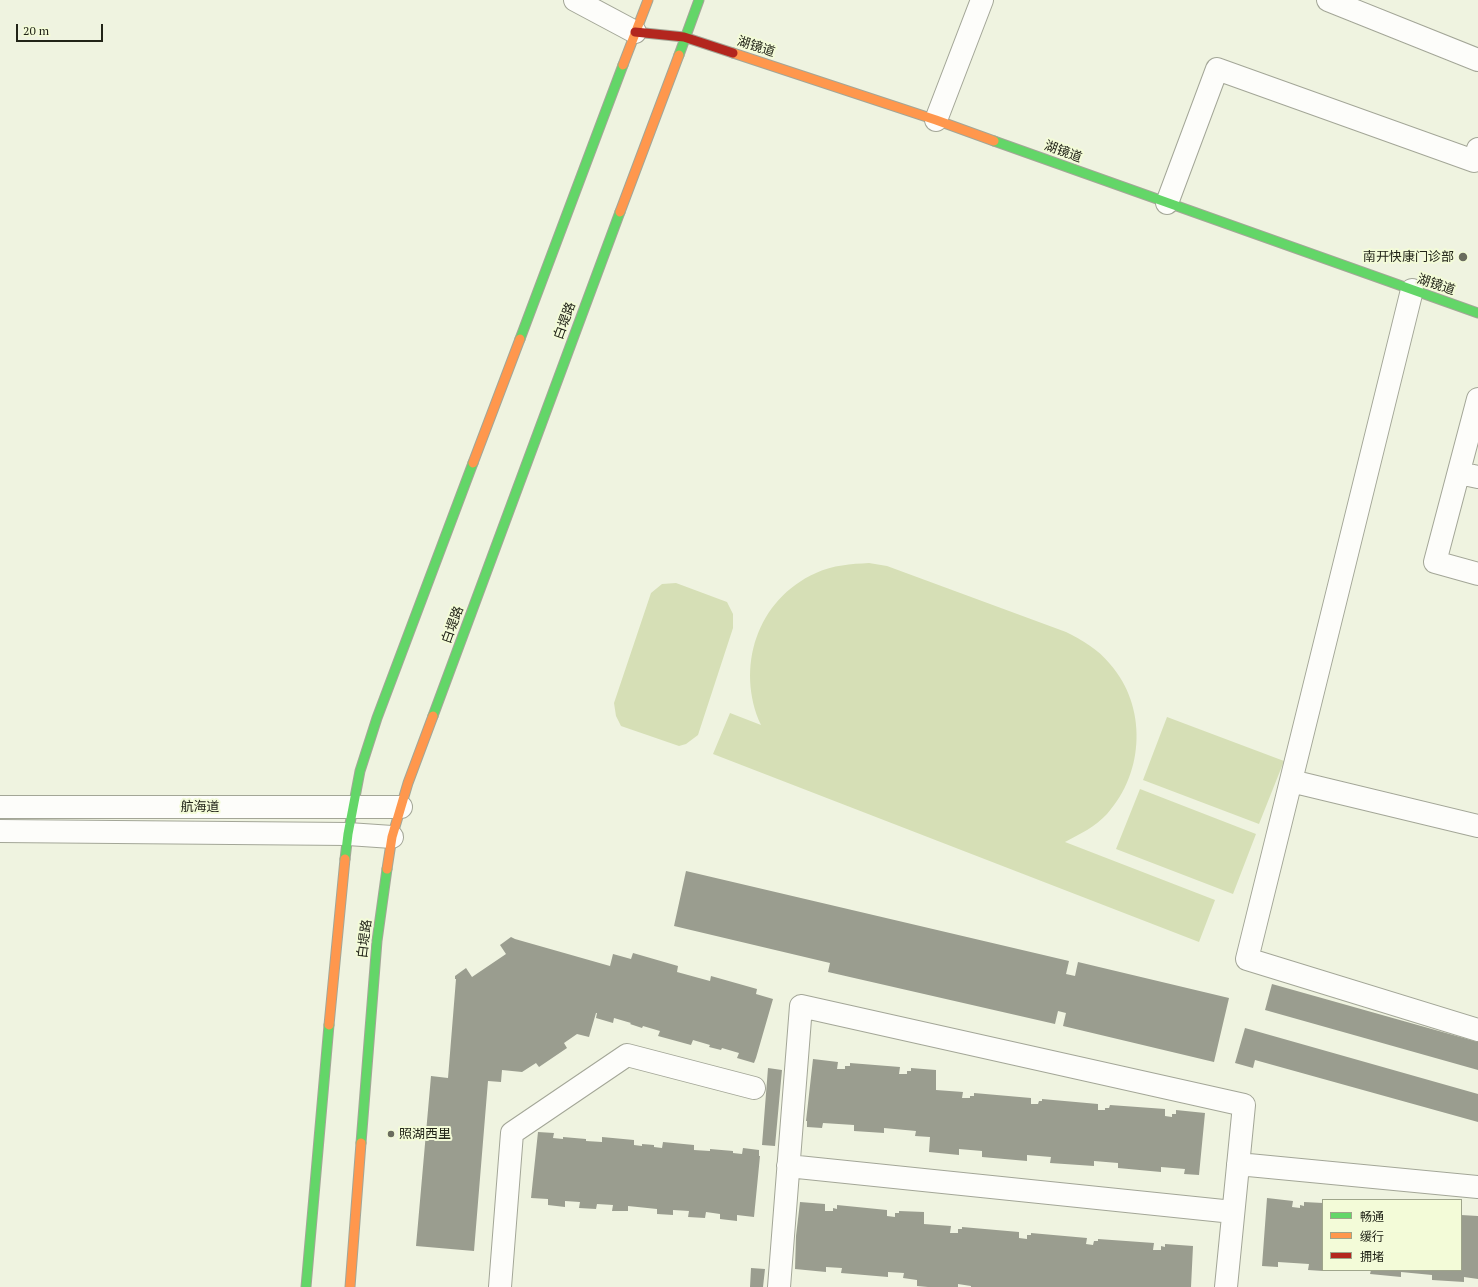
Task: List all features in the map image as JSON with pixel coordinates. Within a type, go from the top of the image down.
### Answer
[{"type":"main road","points":[[306,1287],[348,834],[360,771],[377,718],[648,0]]},
{"type":"main road","name":"白堤路","points":[[350,1287],[377,941],[392,837],[408,783],[699,0]]},
{"type":"main road","name":"湖镜道","points":[[635,32],[684,37],[936,120],[1478,313]]},
{"type":"street","points":[[575,0],[635,32]]},
{"type":"street","points":[[936,120],[982,0]]},
{"type":"street","points":[[1328,0],[1478,60]]},
{"type":"street","points":[[1167,203],[1217,69],[1474,161],[1478,149]]},
{"type":"street","points":[[1412,290],[1247,959],[1478,1030]]},
{"type":"street","points":[[1478,399],[1468,475],[1435,562],[1478,574]]},
{"type":"street","points":[[1291,781],[1478,826]]},
{"type":"street","name":"航海道","points":[[0,807],[401,807]]},
{"type":"street","name":"航海道","points":[[0,831],[348,834],[392,837]]},
{"type":"street","points":[[779,1287],[801,1006],[1244,1105],[1226,1287]]},
{"type":"street","points":[[500,1287],[512,1133],[627,1055],[754,1088]]},
{"type":"street","points":[[1238,1164],[1478,1187]]},
{"type":"street","points":[[788,1166],[1233,1212]]},
{"type":"green space","points":[[869,563],[887,566],[1066,632],[1090,645],[1110,664],[1122,681],[1130,699],[1135,719],[1137,739],[1129,779],[1120,797],[1102,819],[1082,833],[1065,842],[1215,900],[1199,942],[713,754],[730,713],[761,725],[753,703],[750,681],[751,659],[757,637],[766,617],[779,600],[796,585],[822,570],[842,565]]},
{"type":"green space","points":[[676,583],[727,602],[733,614],[733,628],[698,735],[686,744],[679,746],[621,726],[616,716],[614,703],[651,593],[662,584]]},
{"type":"green space","points":[[1167,717],[1284,761],[1259,824],[1143,780]]},
{"type":"green space","points":[[1140,789],[1256,834],[1233,894],[1116,849]]},
{"type":"building","points":[[686,871],[1069,961],[1066,974],[1075,976],[1078,962],[1229,998],[1214,1062],[1063,1026],[1066,1013],[1058,1011],[1055,1024],[828,972],[830,963],[674,926]]},
{"type":"building","points":[[511,937],[610,966],[613,954],[631,959],[633,953],[678,966],[677,972],[710,981],[711,976],[757,989],[756,994],[773,999],[756,1058],[754,1063],[737,1058],[739,1053],[722,1048],[721,1050],[709,1047],[710,1045],[693,1040],[691,1045],[658,1036],[660,1031],[643,1026],[642,1028],[614,1018],[613,1023],[596,1018],[596,1013],[589,1037],[577,1034],[564,1043],[567,1048],[539,1067],[536,1063],[522,1072],[502,1070],[501,1082],[488,1081],[474,1251],[416,1246],[431,1076],[448,1078],[456,979],[455,976],[466,968],[472,977],[506,954],[500,945]]},
{"type":"building","points":[[1272,984],[1478,1042],[1478,1070],[1265,1010]]},
{"type":"building","points":[[1245,1028],[1478,1094],[1478,1122],[1255,1060],[1253,1068],[1235,1063]]},
{"type":"building","points":[[813,1059],[838,1062],[837,1069],[845,1069],[845,1066],[850,1066],[850,1063],[900,1067],[899,1074],[907,1074],[907,1071],[911,1071],[911,1068],[936,1070],[936,1090],[963,1092],[962,1098],[970,1098],[970,1096],[974,1096],[974,1093],[1031,1098],[1031,1104],[1038,1104],[1039,1101],[1042,1101],[1042,1099],[1098,1104],[1098,1110],[1105,1110],[1105,1108],[1109,1108],[1110,1105],[1165,1109],[1165,1116],[1172,1117],[1172,1114],[1176,1114],[1176,1110],[1205,1113],[1199,1175],[1184,1174],[1185,1169],[1161,1167],[1161,1172],[1118,1168],[1118,1163],[1094,1161],[1094,1166],[1050,1163],[1051,1157],[1027,1155],[1027,1161],[982,1157],[982,1151],[959,1149],[959,1155],[929,1152],[930,1137],[915,1136],[916,1131],[884,1128],[884,1133],[854,1131],[854,1125],[823,1123],[822,1128],[807,1127],[806,1121]]},
{"type":"building","points":[[768,1068],[782,1070],[775,1146],[762,1145]]},
{"type":"building","points":[[538,1132],[554,1133],[553,1138],[563,1139],[563,1137],[586,1139],[586,1141],[602,1142],[602,1137],[634,1140],[634,1145],[654,1145],[654,1147],[662,1148],[663,1142],[694,1145],[694,1150],[710,1151],[710,1149],[733,1151],[733,1153],[742,1154],[743,1148],[759,1150],[760,1156],[754,1217],[737,1215],[737,1221],[720,1219],[720,1214],[706,1212],[705,1218],[688,1217],[689,1211],[673,1210],[673,1215],[657,1214],[657,1209],[628,1206],[628,1211],[612,1211],[613,1205],[597,1204],[596,1209],[579,1208],[580,1202],[565,1201],[565,1207],[548,1205],[548,1199],[531,1198]]},
{"type":"building","points":[[1267,1198],[1293,1201],[1292,1207],[1300,1208],[1300,1205],[1304,1206],[1304,1202],[1322,1203],[1322,1271],[1308,1270],[1309,1264],[1278,1262],[1278,1267],[1262,1266]]},
{"type":"building","points":[[800,1202],[825,1204],[825,1211],[833,1211],[833,1208],[837,1209],[837,1205],[887,1210],[887,1216],[895,1217],[895,1213],[899,1213],[899,1211],[924,1212],[924,1224],[951,1226],[950,1233],[958,1233],[958,1229],[962,1229],[962,1227],[1019,1232],[1019,1238],[1027,1239],[1027,1235],[1031,1235],[1031,1233],[1087,1238],[1086,1244],[1093,1245],[1094,1241],[1098,1241],[1098,1239],[1154,1243],[1153,1250],[1161,1250],[1161,1246],[1165,1247],[1165,1244],[1193,1246],[1191,1287],[971,1287],[958,1284],[958,1287],[928,1287],[917,1286],[917,1280],[903,1278],[904,1273],[888,1272],[888,1277],[841,1273],[842,1268],[826,1267],[826,1272],[795,1269],[796,1236]]},
{"type":"building","points":[[1462,1215],[1478,1216],[1478,1279],[1464,1277],[1464,1282],[1432,1280],[1432,1275],[1401,1272],[1401,1277],[1370,1274],[1371,1271],[1462,1271]]},
{"type":"building","points":[[751,1268],[765,1269],[763,1287],[750,1287]]},
{"type":"traffic: fast","points":[[679,55],[699,0]]},
{"type":"traffic: fast","points":[[520,339],[623,65]]},
{"type":"traffic: fast","points":[[994,141],[1478,313]]},
{"type":"traffic: fast","points":[[433,716],[620,212]]},
{"type":"traffic: fast","points":[[345,859],[348,834],[360,771],[377,718],[473,463]]},
{"type":"traffic: fast","points":[[361,1143],[377,941],[387,869]]},
{"type":"traffic: fast","points":[[306,1287],[329,1025]]},
{"type":"traffic: slow","points":[[623,65],[648,0]]},
{"type":"traffic: slow","points":[[733,53],[936,120],[994,141]]},
{"type":"traffic: slow","points":[[620,212],[679,55]]},
{"type":"traffic: slow","points":[[473,463],[520,339]]},
{"type":"traffic: slow","points":[[387,869],[392,837],[408,783],[433,716]]},
{"type":"traffic: slow","points":[[329,1025],[345,859]]},
{"type":"traffic: slow","points":[[350,1287],[361,1143]]},
{"type":"traffic: jam","points":[[635,32],[684,37],[733,53]]},
{"type":"place","name":"南开快康门诊部","points":[[1463,257]]},
{"type":"place","name":"照湖西里","points":[[391,1134]]}]
